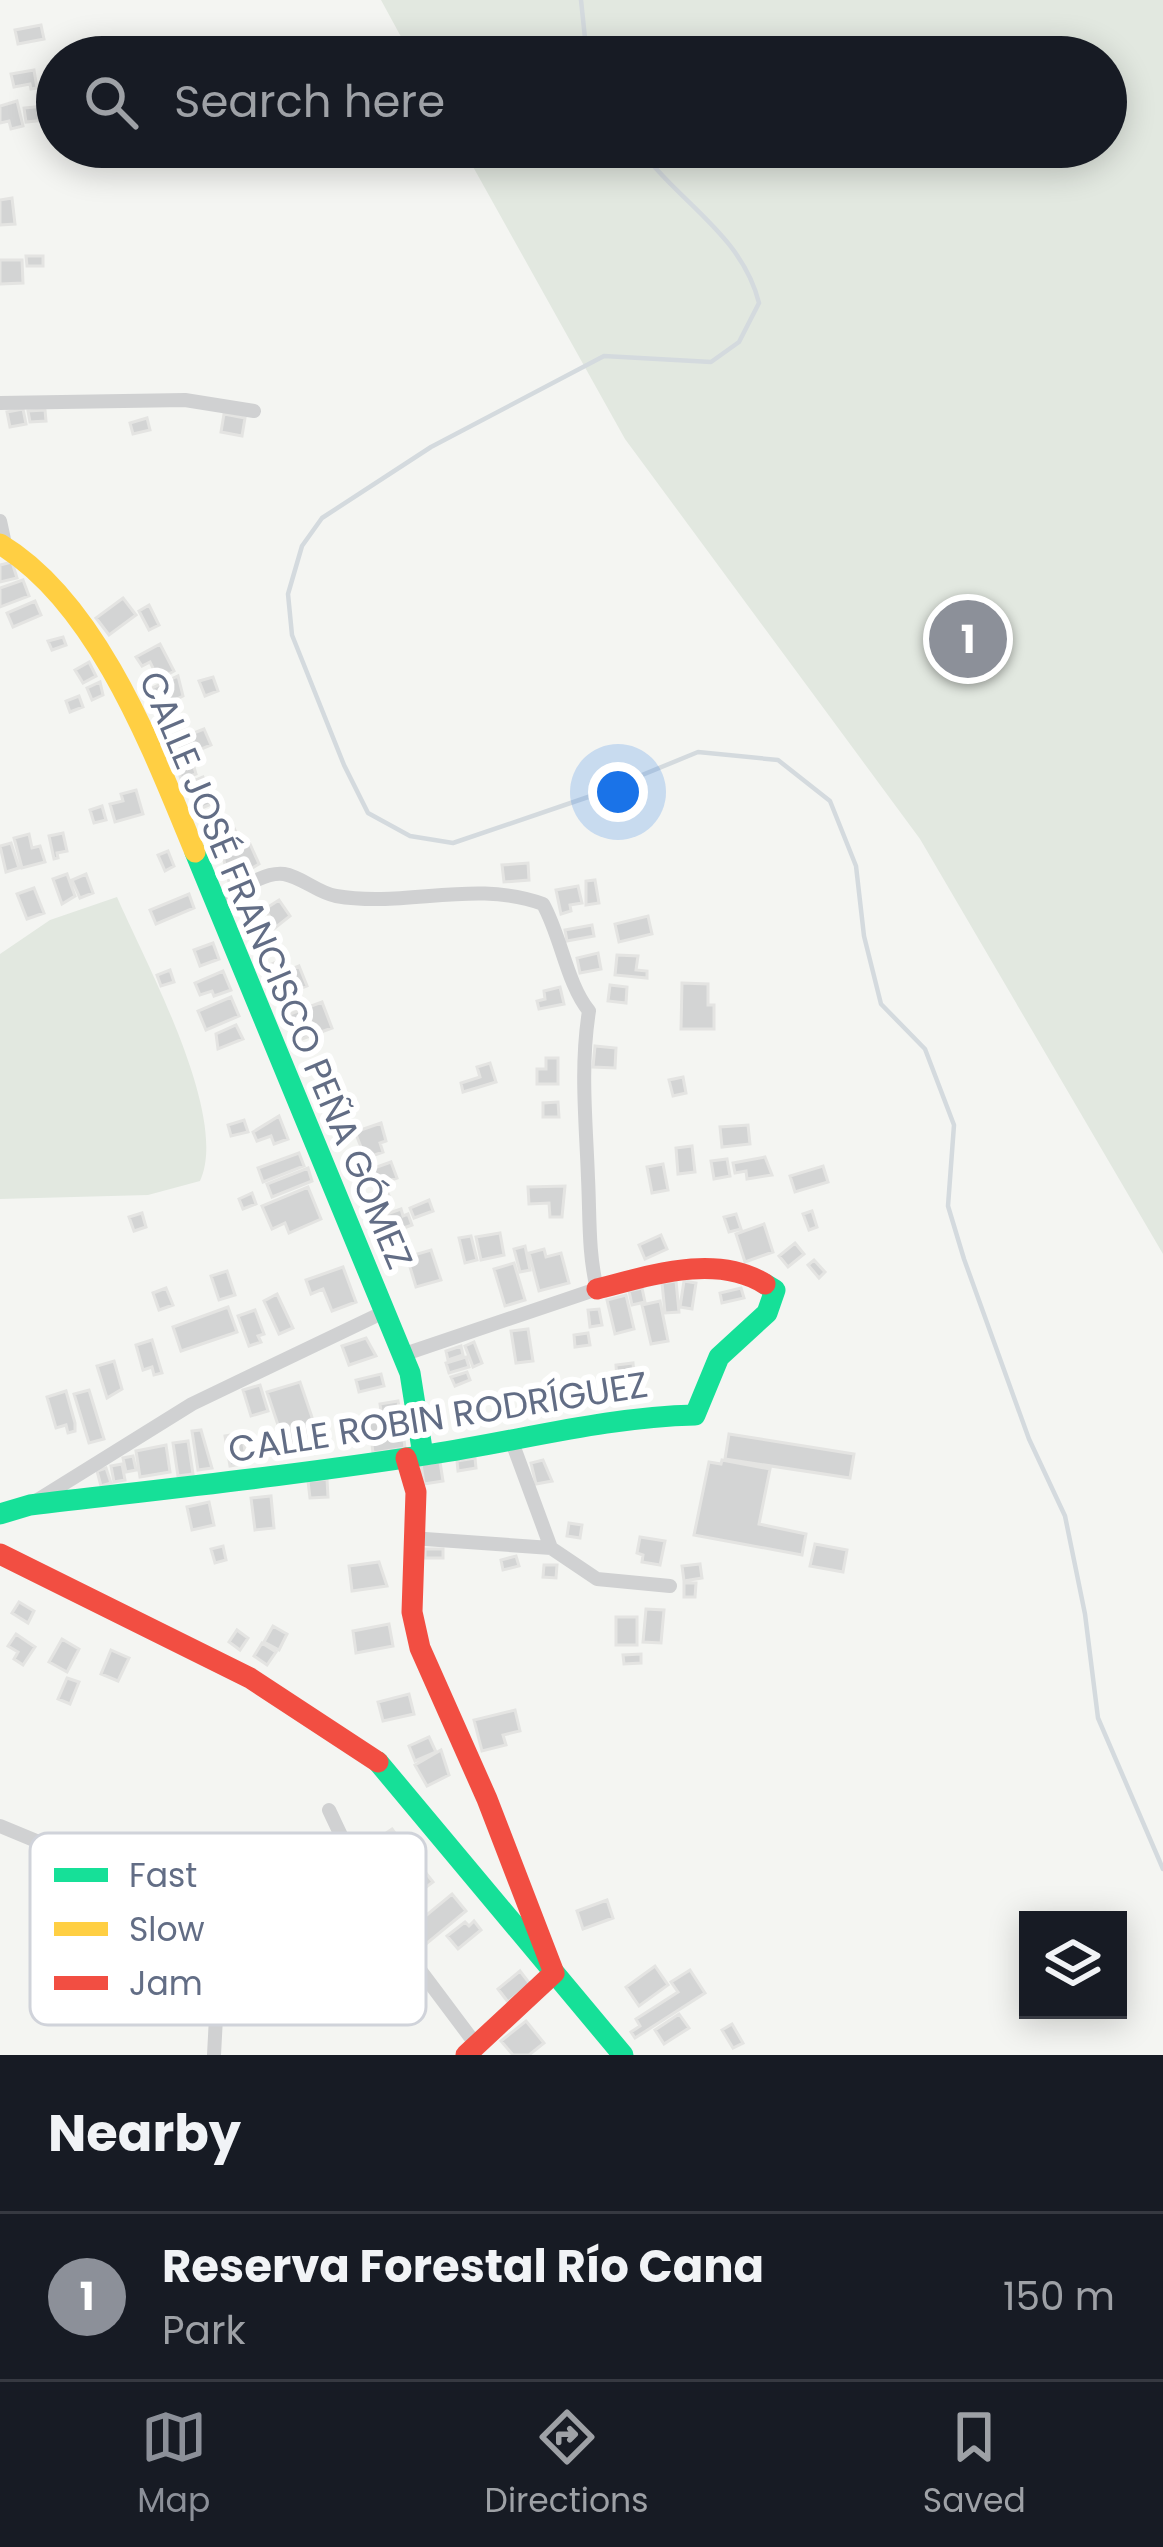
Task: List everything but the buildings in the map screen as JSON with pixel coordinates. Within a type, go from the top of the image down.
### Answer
[{"type":"street","points":[[0,403],[185,400],[254,411]]},
{"type":"street","points":[[0,521],[2,544]]},
{"type":"street","name":"CALLE JOSÉ FRANCISCO PEÑA GÓMEZ","points":[[2,544],[37,573],[106,658],[140,722],[402,1355],[418,1405],[411,1538],[412,1612],[420,1648],[488,1798],[554,1973]]},
{"type":"street","points":[[215,904],[266,877],[285,874],[333,896],[387,899],[490,892],[543,904],[560,937],[580,999],[589,1011],[582,1056],[588,1251],[597,1289],[402,1355]]},
{"type":"street","name":"CALLE ROBIN RODRÍGUEZ","points":[[0,1514],[30,1504],[512,1442],[640,1416],[695,1415],[719,1357],[766,1312],[776,1290],[760,1278],[731,1270],[682,1271],[597,1289]]},
{"type":"street","points":[[30,1504],[171,1415],[384,1312]]},
{"type":"street","points":[[512,1442],[551,1548]]},
{"type":"street","points":[[411,1538],[551,1548],[597,1579],[670,1586]]},
{"type":"street","points":[[0,1554],[250,1678],[372,1755],[622,2055]]},
{"type":"street","points":[[329,1810],[340,1833]]},
{"type":"street","points":[[0,1826],[30,1838]]},
{"type":"street","points":[[426,1985],[471,2051],[554,1973]]},
{"type":"street","points":[[214,2055],[216,2025]]},
{"type":"shaded area","points":[[381,0],[1163,0],[1163,1254],[920,839],[625,439],[474,168],[1127,168],[1127,36],[401,36]]},
{"type":"shaded area","points":[[117,897],[194,1080],[204,1118],[206,1153],[200,1181],[148,1195],[0,1199],[0,954],[50,920]]},
{"type":"waterway","points":[[581,0],[585,36]]},
{"type":"waterway","points":[[655,168],[724,238],[751,279],[759,303],[739,342],[711,362],[604,356],[431,447],[322,518],[302,546],[288,594],[292,635],[368,813],[410,836],[453,843],[591,796],[698,752],[778,760],[830,801],[856,866],[864,936],[881,1004],[925,1049],[954,1125],[948,1206],[1029,1439],[1065,1516],[1085,1614],[1098,1718],[1163,1869]]},
{"type":"traffic: fast","points":[[195,852],[410,1373],[423,1455]]},
{"type":"traffic: fast","points":[[0,1514],[30,1505],[332,1469],[596,1425],[695,1415],[719,1357],[767,1313],[775,1290],[765,1284]]},
{"type":"traffic: fast","points":[[378,1762],[623,2055]]},
{"type":"traffic: slow","points":[[0,544],[35,570],[94,641],[141,726],[195,852]]},
{"type":"traffic: jam","points":[[597,1289],[704,1269],[746,1275],[765,1284]]},
{"type":"traffic: jam","points":[[406,1458],[416,1492],[412,1612],[420,1648],[487,1799],[554,1973],[466,2055]]},
{"type":"traffic: jam","points":[[0,1554],[250,1678],[378,1762]]},
{"type":"place","name":"Reserva Forestal Río Cana","points":[[968,639]]}]
